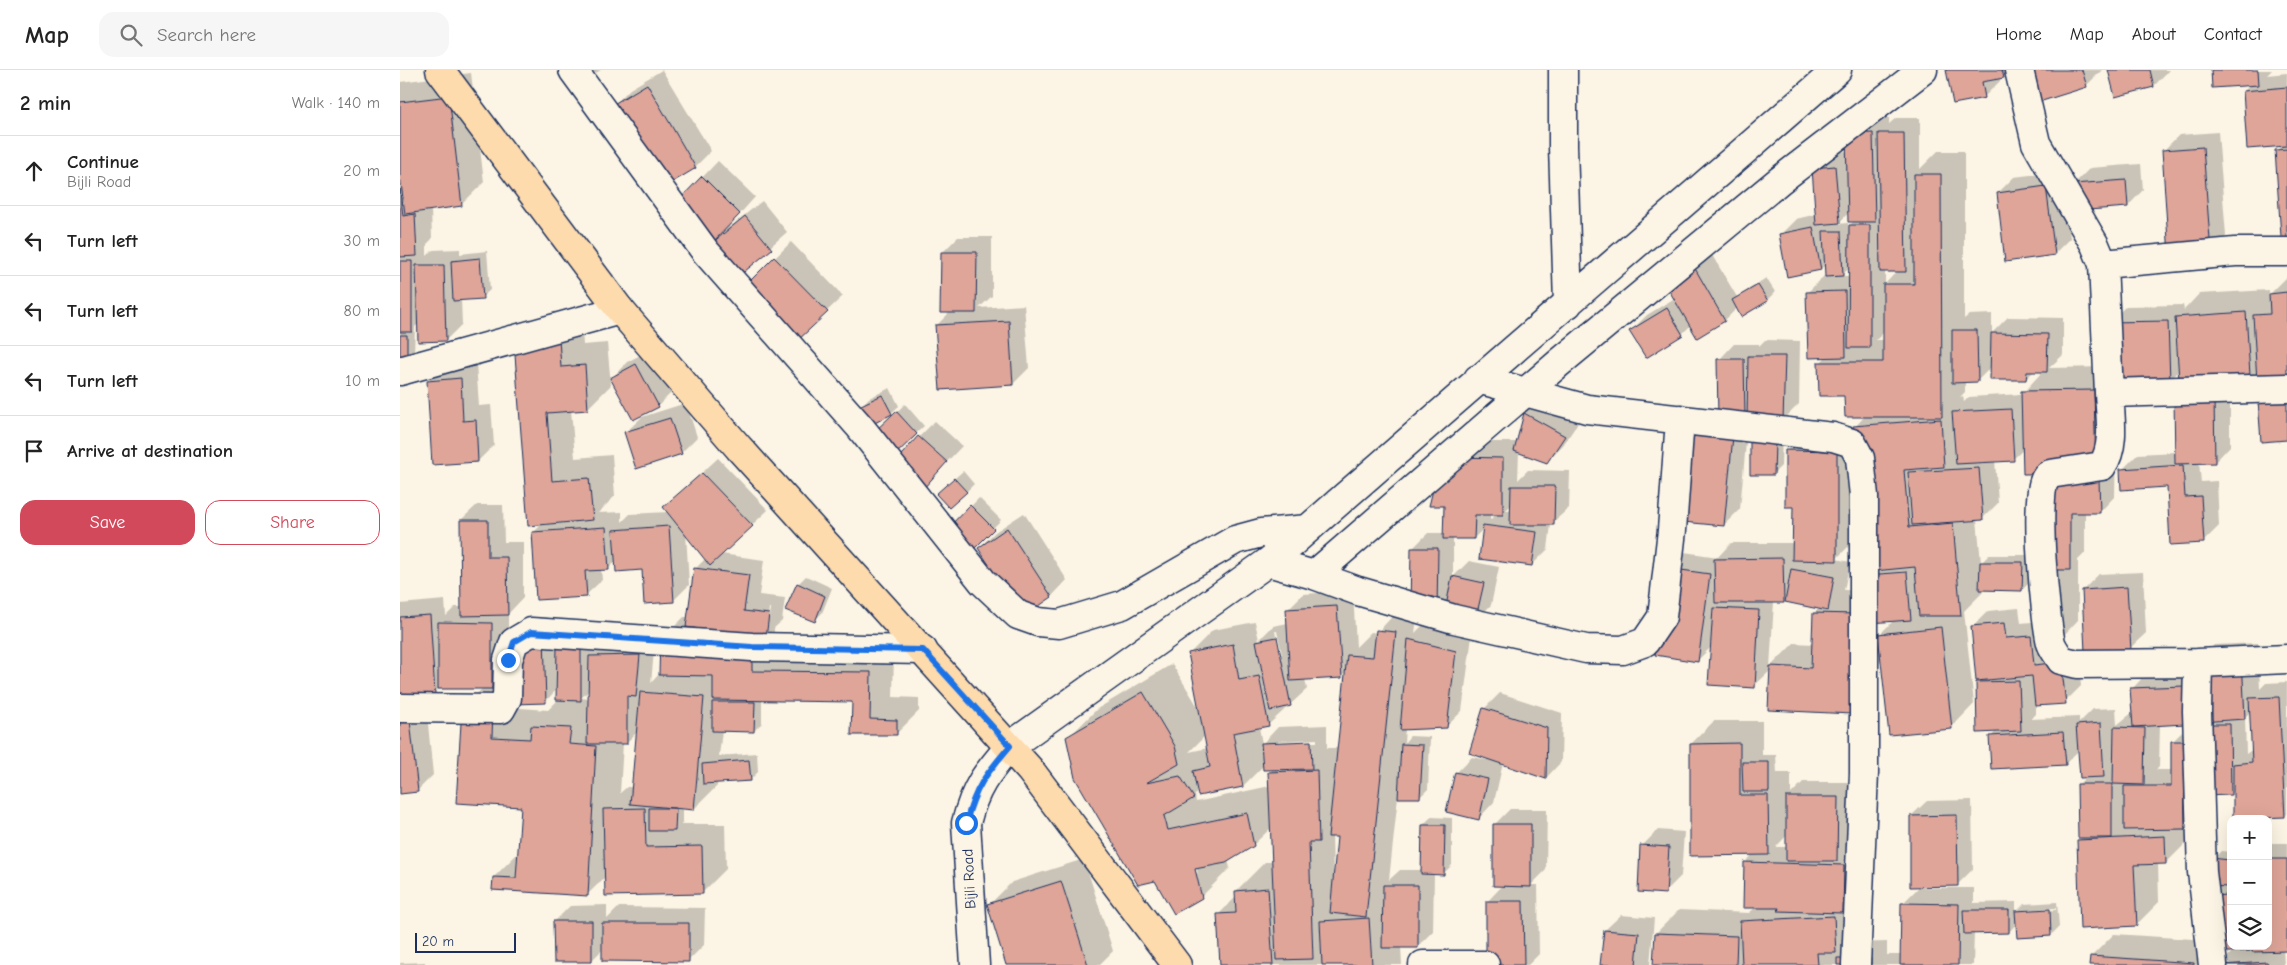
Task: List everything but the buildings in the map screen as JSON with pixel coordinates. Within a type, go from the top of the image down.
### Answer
[{"type":"main road","points":[[440,70],[620,310],[739,448],[1010,746],[1177,965]]},
{"type":"street","points":[[573,70],[705,251],[860,428],[983,582],[1018,615],[1038,622],[1059,624],[1122,605],[1235,540],[1261,533],[1308,529]]},
{"type":"street","points":[[1563,70],[1568,304]]},
{"type":"street","name":"Bijli Road","points":[[975,965],[966,823],[971,801],[982,779],[1010,746],[1268,562],[1837,70]]},
{"type":"street","points":[[1314,575],[1558,363],[1779,181],[1923,70]]},
{"type":"street","points":[[2019,70],[2036,143],[2095,245],[2102,264],[2110,444],[2108,458],[2102,466],[2050,474],[2045,478],[2041,520],[2043,586],[2051,645],[2061,660],[2077,664],[2198,663],[2287,659]]},
{"type":"street","points":[[2102,264],[2235,252],[2287,252]]},
{"type":"street","points":[[400,371],[620,310]]},
{"type":"street","points":[[1478,379],[1587,409],[1833,437],[1852,444],[1860,458],[1864,496],[1864,773],[1856,965]]},
{"type":"street","points":[[2109,393],[2287,388]]},
{"type":"street","points":[[1268,562],[1454,619],[1586,649],[1623,650],[1645,642],[1662,617],[1672,530],[1680,420]]},
{"type":"street","points":[[400,708],[501,709],[507,698],[508,660],[514,642],[531,632],[752,647],[923,650]]},
{"type":"street","points":[[2198,663],[2197,711],[2202,872],[2213,965]]},
{"type":"street","points":[[1423,965],[1485,965]]},
{"type":"route","points":[[508,660],[514,642],[531,632],[752,647],[923,650],[1010,746],[982,779],[971,801],[966,823]]}]
